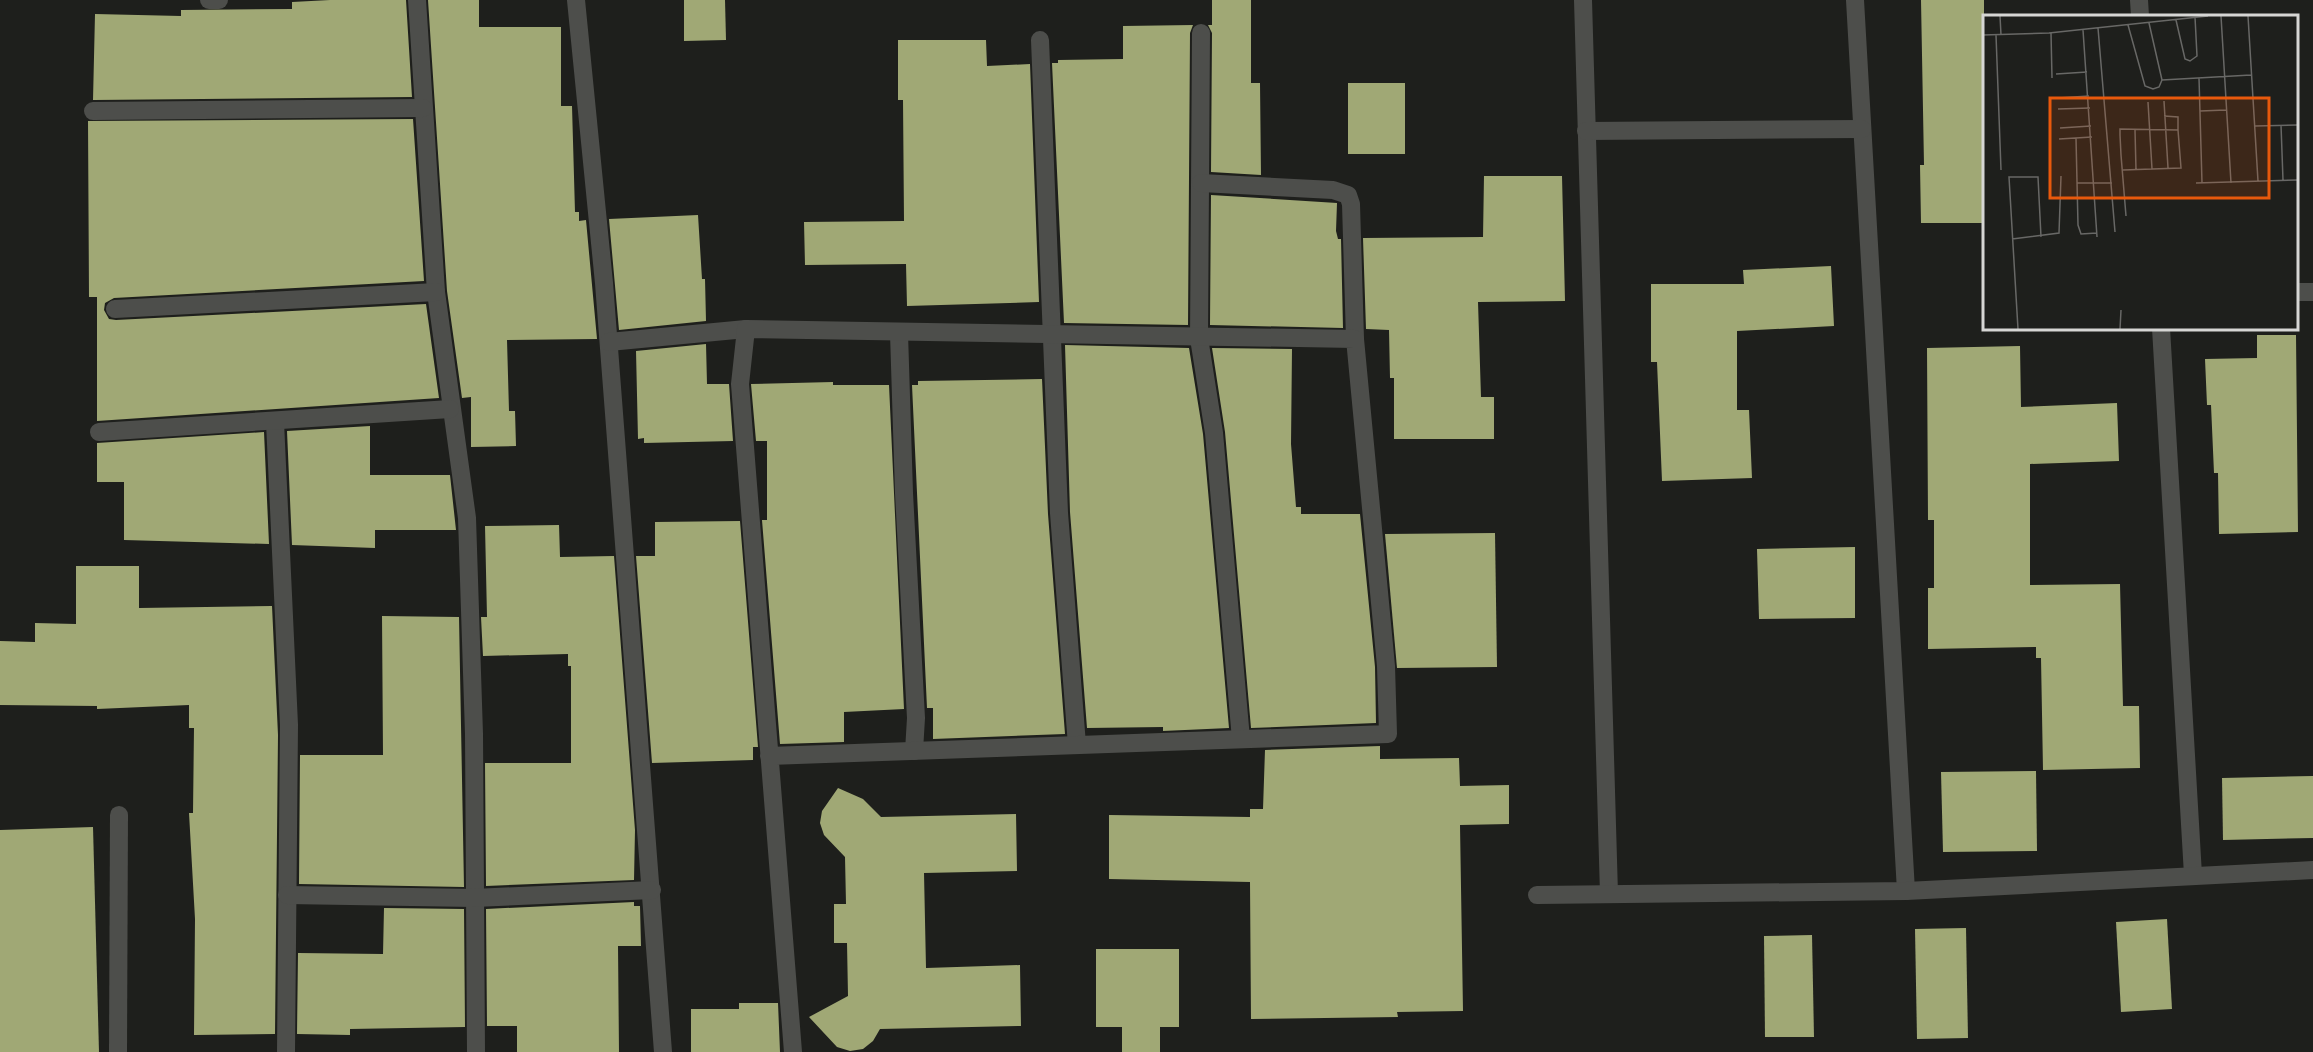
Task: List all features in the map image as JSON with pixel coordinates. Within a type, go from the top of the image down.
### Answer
[{"type":"street","points":[[209,0],[219,0]]},
{"type":"street","points":[[417,0],[436,292],[450,409],[467,518],[474,734],[476,1052]]},
{"type":"street","points":[[576,0],[609,342],[663,1052]]},
{"type":"street","points":[[1583,0],[1609,894]]},
{"type":"street","points":[[1855,0],[1906,891]]},
{"type":"street","points":[[2139,0],[2140,15]]},
{"type":"street","points":[[1201,33],[1198,338],[1214,433],[1242,739]]},
{"type":"street","points":[[1040,40],[1059,513],[1077,745]]},
{"type":"street","points":[[93,111],[423,108]]},
{"type":"street","points":[[1586,131],[1862,129]]},
{"type":"street","points":[[769,756],[1388,734],[1386,666],[1355,339],[1348,195],[1333,190],[1201,183]]},
{"type":"street","points":[[2298,292],[2313,291]]},
{"type":"street","points":[[114,309],[436,292]]},
{"type":"street","points":[[609,342],[746,329],[1355,339]]},
{"type":"street","points":[[746,329],[740,384],[793,1052]]},
{"type":"street","points":[[2161,330],[2193,875]]},
{"type":"street","points":[[899,333],[904,493],[916,718],[914,751]]},
{"type":"street","points":[[99,432],[450,409]]},
{"type":"street","points":[[275,422],[289,725],[286,1052]]},
{"type":"street","points":[[118,1052],[119,815]]},
{"type":"street","points":[[1536,895],[1906,891],[2313,870]]},
{"type":"street","points":[[287,895],[474,898],[652,890]]},
{"type":"building","points":[[406,0],[412,97],[93,100],[95,14],[181,16],[181,10],[292,9],[292,2]]},
{"type":"building","points":[[428,0],[479,0],[479,27],[561,27],[561,106],[572,106],[575,212],[579,212],[579,221],[586,220],[597,339],[507,340],[509,411],[515,411],[516,446],[471,447],[471,397],[462,398],[447,291]]},
{"type":"building","points":[[684,0],[725,0],[726,40],[684,41]]},
{"type":"building","points":[[1212,0],[1251,0],[1251,83],[1260,83],[1261,175],[1211,172],[1212,33],[1208,25],[1212,25]]},
{"type":"building","points":[[1921,0],[1984,0],[1983,223],[1921,223],[1920,165],[1924,165]]},
{"type":"building","points":[[1193,25],[1190,33],[1188,325],[1064,323],[1052,63],[1058,63],[1058,60],[1123,59],[1123,26]]},
{"type":"building","points":[[898,40],[986,40],[987,66],[1030,64],[1039,302],[907,306],[906,264],[805,265],[804,222],[904,221],[903,100],[898,100]]},
{"type":"building","points":[[1348,83],[1405,83],[1405,154],[1348,154]]},
{"type":"building","points":[[413,119],[424,281],[114,298],[105,303],[104,310],[109,319],[116,320],[426,304],[439,398],[97,421],[97,297],[89,297],[88,121]]},
{"type":"building","points":[[1484,176],[1562,176],[1565,301],[1478,302],[1481,397],[1494,397],[1494,439],[1394,439],[1394,378],[1390,378],[1389,330],[1366,329],[1363,238],[1483,237]]},
{"type":"building","points":[[1211,195],[1337,203],[1336,231],[1338,239],[1341,239],[1343,328],[1210,325]]},
{"type":"building","points":[[698,215],[702,279],[705,279],[706,321],[619,330],[609,219]]},
{"type":"building","points":[[1831,266],[1834,326],[1737,331],[1737,410],[1749,410],[1752,478],[1662,481],[1657,362],[1651,362],[1651,284],[1744,284],[1743,270]]},
{"type":"building","points":[[2257,335],[2296,335],[2298,532],[2219,534],[2218,473],[2214,473],[2211,405],[2207,405],[2205,359],[2257,358]]},
{"type":"building","points":[[706,344],[707,384],[729,384],[733,441],[644,443],[644,438],[638,439],[636,351]]},
{"type":"building","points":[[1065,345],[1189,348],[1203,434],[1229,728],[1163,731],[1163,727],[1087,728],[1070,512]]},
{"type":"building","points":[[2020,346],[2021,407],[2117,403],[2119,461],[2030,464],[2030,585],[2120,584],[2123,706],[2139,706],[2140,768],[2043,770],[2041,658],[2036,658],[2036,647],[1928,649],[1928,588],[1934,588],[1934,520],[1928,520],[1927,348]]},
{"type":"building","points":[[1212,348],[1292,349],[1291,444],[1296,507],[1301,507],[1301,514],[1360,514],[1375,667],[1376,723],[1251,728],[1225,432]]},
{"type":"building","points":[[1042,379],[1048,514],[1065,734],[933,739],[933,708],[927,708],[912,385],[918,385],[918,381]]},
{"type":"building","points":[[833,382],[833,385],[889,385],[904,709],[844,712],[844,742],[780,744],[762,520],[767,520],[767,441],[756,441],[751,384]]},
{"type":"building","points":[[370,426],[370,475],[450,475],[456,530],[375,530],[375,548],[292,545],[287,431]]},
{"type":"building","points":[[264,432],[269,544],[124,540],[124,482],[97,482],[97,443]]},
{"type":"building","points":[[740,521],[758,747],[753,747],[753,760],[652,763],[636,556],[655,556],[655,522]]},
{"type":"building","points":[[559,525],[560,557],[614,556],[635,830],[634,880],[486,886],[485,763],[571,763],[571,666],[568,666],[568,654],[483,656],[481,617],[487,617],[485,526]]},
{"type":"building","points":[[1495,533],[1497,667],[1397,668],[1385,534]]},
{"type":"building","points":[[1855,547],[1855,618],[1759,619],[1757,549]]},
{"type":"building","points":[[76,566],[139,566],[139,608],[272,606],[278,735],[275,1034],[194,1035],[195,919],[189,813],[193,813],[194,728],[189,728],[189,705],[97,709],[97,706],[0,705],[0,641],[35,642],[35,623],[76,624]]},
{"type":"building","points":[[382,616],[459,617],[464,887],[299,884],[300,755],[383,755]]},
{"type":"building","points":[[1380,746],[1380,759],[1459,758],[1460,786],[1509,785],[1509,824],[1460,825],[1463,1011],[1397,1012],[1398,1017],[1251,1019],[1250,882],[1109,879],[1109,815],[1250,817],[1250,809],[1263,809],[1265,750]]},
{"type":"building","points":[[2036,771],[2037,851],[1943,852],[1941,772]]},
{"type":"building","points":[[2313,776],[2313,838],[2223,840],[2222,778]]},
{"type":"building","points":[[838,788],[863,799],[881,817],[1016,814],[1017,871],[924,873],[926,968],[1020,965],[1021,1026],[880,1029],[873,1041],[863,1049],[850,1051],[837,1047],[809,1017],[848,996],[847,943],[834,943],[834,904],[846,904],[845,857],[824,835],[820,823],[822,811]]},
{"type":"building","points":[[93,827],[99,1052],[0,1052],[0,830]]},
{"type":"building","points":[[634,902],[634,906],[640,906],[641,946],[618,946],[619,1052],[517,1052],[517,1026],[487,1026],[486,909]]},
{"type":"building","points":[[384,908],[464,909],[465,1027],[350,1029],[350,1035],[297,1034],[298,953],[383,954]]},
{"type":"building","points":[[2167,919],[2172,1009],[2121,1012],[2116,922]]},
{"type":"building","points":[[1966,928],[1968,1038],[1917,1039],[1915,929]]},
{"type":"building","points":[[1812,935],[1814,1037],[1765,1037],[1764,936]]},
{"type":"building","points":[[1096,949],[1179,949],[1179,1027],[1160,1027],[1160,1052],[1122,1052],[1122,1027],[1096,1027]]},
{"type":"building","points":[[739,1003],[778,1003],[780,1052],[691,1052],[691,1009],[739,1009]]}]
